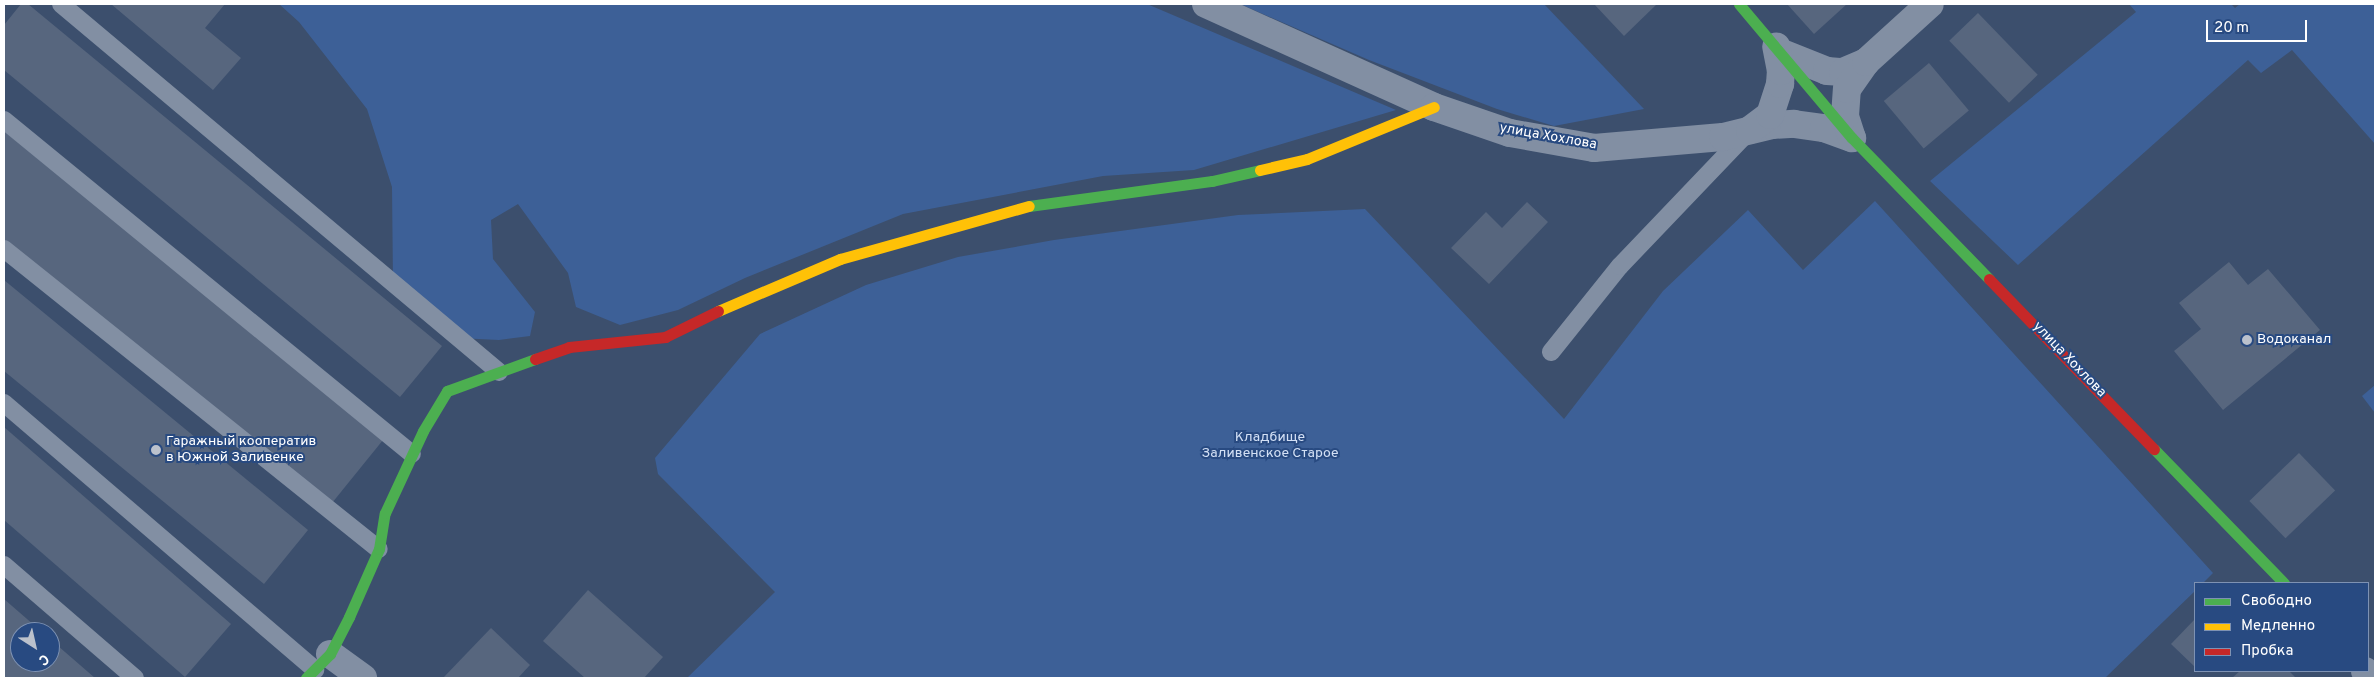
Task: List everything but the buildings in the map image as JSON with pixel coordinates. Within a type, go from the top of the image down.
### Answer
[{"type":"street","name":"улица Хохлова","points":[[1206,4],[1434,107],[1510,133],[1594,148],[1714,138],[1750,130],[1794,124],[1824,128],[1852,138]]},
{"type":"street","name":"улица Хохлова","points":[[1739,4],[1852,138],[2283,582]]},
{"type":"street","points":[[1852,138],[1845,116],[1847,89],[1866,62],[1930,4]]},
{"type":"street","points":[[1750,130],[1770,115],[1780,84],[1779,50],[1828,71],[1843,72],[1866,62]]},
{"type":"street","points":[[363,678],[317,667],[379,549],[385,514],[412,454],[447,391],[569,348],[665,337],[742,299],[840,259],[1030,206],[1212,181],[1307,159],[1434,107]]},
{"type":"lane","points":[[61,4],[499,372]]},
{"type":"lane","points":[[4,120],[412,454]]},
{"type":"lane","points":[[1551,352],[1620,266],[1750,130]]},
{"type":"lane","points":[[4,249],[379,549]]},
{"type":"lane","points":[[4,403],[317,667]]},
{"type":"lane","points":[[4,565],[135,678]]},
{"type":"green space","points":[[279,4],[1147,4],[1396,110],[1194,170],[1103,176],[903,214],[745,278],[678,310],[620,325],[576,307],[568,273],[518,204],[491,220],[493,259],[535,312],[530,336],[499,340],[458,338],[393,283],[392,187],[367,109],[299,22]]},
{"type":"green space","points":[[1240,4],[1544,4],[1644,109],[1554,126],[1497,109],[1369,60]]},
{"type":"green space","points":[[2129,4],[2231,4],[2235,8],[2240,4],[2375,4],[2375,144],[2292,50],[2261,73],[2248,60],[2018,265],[1930,181],[2136,12]]},
{"type":"green space","name":"Кладбище Заливенское Старое","points":[[1875,201],[2213,573],[2204,582],[2194,582],[2194,592],[2105,678],[687,678],[775,592],[658,474],[655,458],[760,334],[866,285],[958,257],[1054,240],[1238,215],[1365,209],[1564,419],[1663,291],[1748,210],[1803,270]]},
{"type":"green space","points":[[2375,385],[2375,413],[2362,396]]},
{"type":"traffic: fast","points":[[1739,4],[1852,138],[1989,279]]},
{"type":"traffic: fast","points":[[1029,206],[1212,181],[1260,170]]},
{"type":"traffic: fast","points":[[306,678],[330,654],[349,617],[379,549],[385,513],[423,431],[447,391],[535,359]]},
{"type":"traffic: fast","points":[[2154,449],[2283,582]]},
{"type":"traffic: slow","points":[[1260,170],[1307,159],[1434,107]]},
{"type":"traffic: slow","points":[[718,311],[840,259],[1029,206]]},
{"type":"traffic: jam","points":[[1989,279],[2154,449]]},
{"type":"traffic: jam","points":[[535,359],[569,347],[665,337],[718,311]]},
{"type":"place","name":"Водоканал","points":[[2247,340]]},
{"type":"place","name":"Гаражный кооператив в Южной Заливенке","points":[[156,450]]}]
